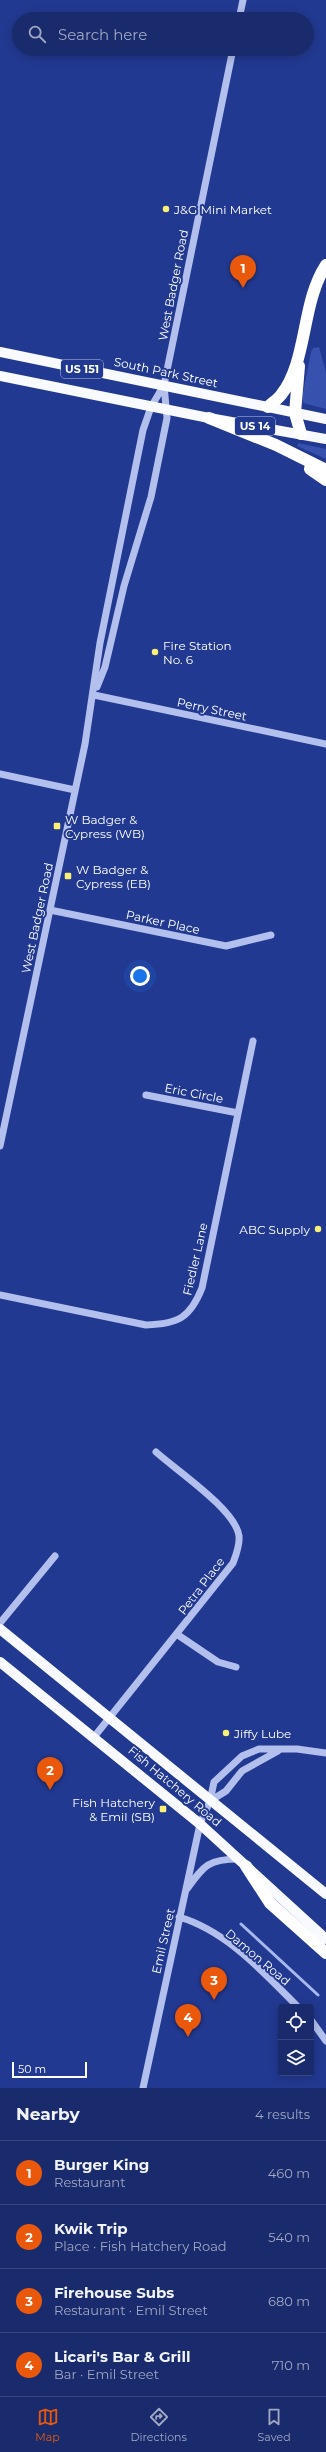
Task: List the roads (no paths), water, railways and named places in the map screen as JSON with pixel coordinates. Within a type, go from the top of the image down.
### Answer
[{"type":"highway","points":[[268,407],[282,395],[292,375],[300,349],[314,289],[326,265]]},
{"type":"highway","points":[[300,349],[294,413],[301,434]]},
{"type":"highway","name":"US 151","points":[[208,418],[293,453],[326,470]]},
{"type":"highway","points":[[293,453],[309,468],[326,480]]},
{"type":"highway","points":[[243,1863],[270,1903],[326,1953]]},
{"type":"main road","name":"South Park Street","points":[[0,352],[326,419]]},
{"type":"main road","name":"US 151","points":[[0,376],[208,418]]},
{"type":"main road","name":"US 14","points":[[208,418],[326,439]]},
{"type":"main road","name":"Fish Hatchery Road","points":[[0,1629],[326,1894]]},
{"type":"main road","name":"Fish Hatchery Road","points":[[0,1662],[200,1824],[326,1939]]},
{"type":"street","points":[[240,12],[243,0]]},
{"type":"street","name":"West Badger Road","points":[[94,694],[105,667],[124,586],[145,521],[167,410],[164,385],[232,56]]},
{"type":"street","name":"West Badger Road","points":[[0,1146],[75,790],[94,694],[98,657],[119,544],[145,421],[151,407],[164,385]]},
{"type":"street","name":"Perry Street","points":[[94,694],[326,744]]},
{"type":"street","points":[[0,774],[75,790]]},
{"type":"street","name":"Parker Place","points":[[50,910],[226,946],[271,935]]},
{"type":"street","name":"Fiedler Lane","points":[[0,1295],[146,1325],[169,1324],[184,1316],[196,1304],[202,1288],[253,1041]]},
{"type":"street","name":"Eric Circle","points":[[146,1095],[238,1112]]},
{"type":"street","name":"Petra Place","points":[[94,1737],[178,1635],[233,1563],[239,1536],[234,1521],[220,1505],[156,1452]]},
{"type":"street","points":[[0,1623],[55,1556]]},
{"type":"street","points":[[178,1635],[218,1662],[236,1667]]},
{"type":"street","name":"Emil Street","points":[[142,2088],[200,1824],[210,1801],[214,1782],[238,1759],[259,1749],[297,1749],[326,1753]]},
{"type":"street","points":[[210,1801],[226,1791],[242,1771],[280,1750]]},
{"type":"street","points":[[185,1890],[202,1868],[211,1862],[243,1863]]},
{"type":"street","name":"Damon Road","points":[[179,1917],[197,1924],[229,1944],[295,2004]]},
{"type":"street","points":[[314,2024],[326,2041]]},
{"type":"waterway","points":[[241,1924],[318,1995]]},
{"type":"place","name":"J&G Mini Market","points":[[166,209]]},
{"type":"place","name":"Burger King","points":[[243,288]]},
{"type":"place","name":"Fire Station No. 6","points":[[155,652]]},
{"type":"place","name":"W Badger & Cypress (WB)","points":[[57,826]]},
{"type":"place","name":"W Badger & Cypress (EB)","points":[[68,876]]},
{"type":"place","name":"ABC Supply","points":[[318,1229]]},
{"type":"place","name":"Jiffy Lube","points":[[226,1733]]},
{"type":"place","name":"Kwik Trip","points":[[50,1790]]},
{"type":"place","name":"Fish Hatchery & Emil (SB)","points":[[163,1809]]},
{"type":"place","name":"Firehouse Subs","points":[[214,2000]]},
{"type":"place","name":"Licari's Bar & Grill","points":[[188,2037]]}]
